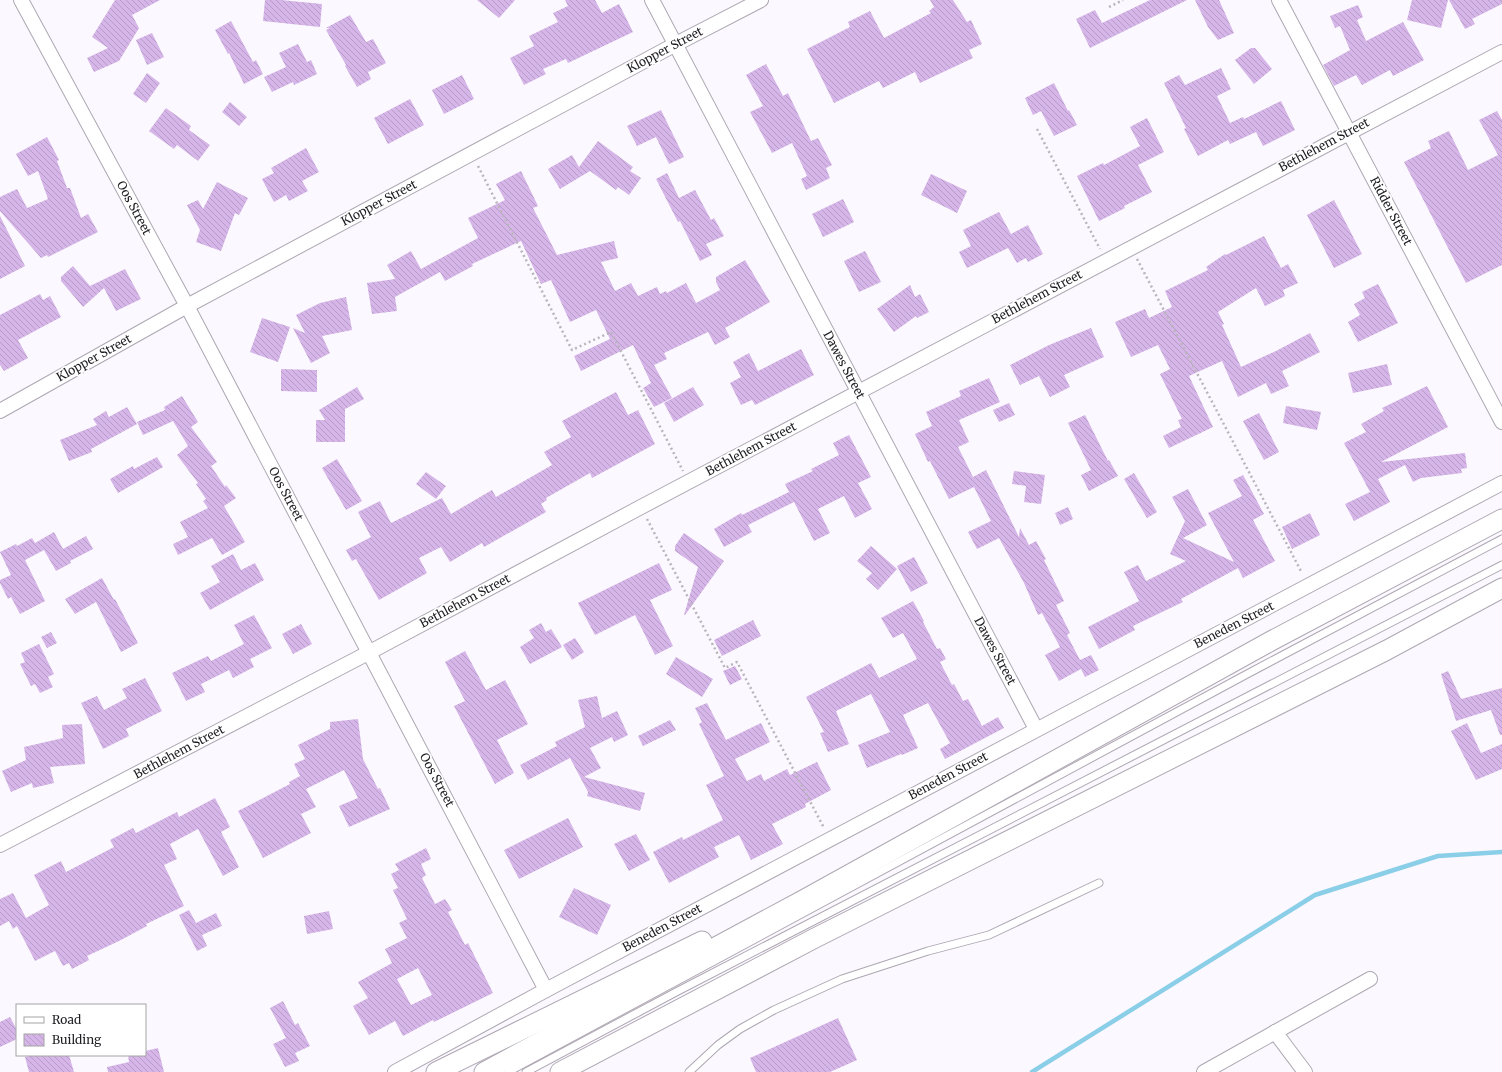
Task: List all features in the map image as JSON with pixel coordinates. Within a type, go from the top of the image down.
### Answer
[{"type":"main road","points":[[484,1072],[803,900],[1271,641],[1502,519]]},
{"type":"main road","points":[[560,1072],[815,938],[1387,650],[1502,588]]},
{"type":"main road","points":[[436,1072],[720,933],[803,900]]},
{"type":"street","name":"Oos Street","points":[[21,0],[187,306],[370,652],[546,990]]},
{"type":"street","name":"Dawes Street","points":[[652,0],[1036,729]]},
{"type":"street","name":"Klopper Street","points":[[0,411],[187,306],[471,153],[761,0]]},
{"type":"street","name":"Ridder Street","points":[[1279,0],[1502,422]]},
{"type":"street","name":"Bethlehem Street","points":[[0,845],[370,652],[1106,260],[1502,52]]},
{"type":"street","name":"Beneden Street","points":[[395,1072],[1036,729],[1502,483]]},
{"type":"street","points":[[1204,1072],[1370,979]]},
{"type":"street","points":[[1275,1032],[1306,1072]]},
{"type":"lane","points":[[508,1072],[1242,677],[1502,539]]},
{"type":"lane","points":[[526,1072],[692,984],[1502,565]]},
{"type":"lane","points":[[689,1072],[718,1045],[740,1029],[774,1010],[828,985],[928,951],[989,935],[1099,883]]},
{"type":"path","points":[[1109,7],[1123,0]]},
{"type":"path","points":[[1037,129],[1106,260]]},
{"type":"path","points":[[471,153],[572,350],[610,332],[688,482]]},
{"type":"path","points":[[1131,247],[1309,586]]},
{"type":"path","points":[[641,507],[725,668],[737,662],[830,839]]},
{"type":"building","points":[[115,0],[160,0],[132,15],[139,28],[119,61],[94,72],[87,58],[108,48],[92,37]]},
{"type":"building","points":[[265,0],[322,4],[320,27],[263,21]]},
{"type":"building","points":[[477,0],[515,0],[499,18]]},
{"type":"building","points":[[565,0],[595,0],[602,13],[619,4],[633,32],[568,63],[566,59],[543,69],[546,74],[524,85],[510,58],[534,46],[529,36],[558,22],[553,13],[568,6]]},
{"type":"building","points":[[930,0],[953,0],[967,22],[971,20],[982,44],[969,50],[973,58],[920,83],[915,72],[883,88],[879,81],[834,103],[807,49],[850,27],[848,22],[870,11],[884,38],[931,13],[929,11],[934,7]]},
{"type":"building","points":[[1150,0],[1187,0],[1090,48],[1076,19],[1095,10],[1102,23]]},
{"type":"building","points":[[1195,0],[1219,0],[1234,33],[1218,40],[1208,27]]},
{"type":"building","points":[[1412,0],[1448,0],[1441,28],[1407,20]]},
{"type":"building","points":[[1449,0],[1502,0],[1502,4],[1472,19],[1475,24],[1465,29]]},
{"type":"building","points":[[1358,5],[1363,17],[1357,20],[1366,41],[1403,22],[1424,60],[1393,76],[1390,70],[1362,85],[1356,75],[1334,86],[1323,65],[1350,50],[1340,26],[1335,28],[1330,16]]},
{"type":"building","points":[[350,15],[366,42],[373,39],[386,63],[368,72],[371,79],[357,87],[326,30],[330,28],[326,28]]},
{"type":"building","points":[[231,21],[253,62],[256,60],[263,74],[244,84],[229,53],[228,54],[215,30]]},
{"type":"building","points":[[152,33],[164,57],[147,65],[136,40]]},
{"type":"building","points":[[298,44],[307,62],[311,60],[317,74],[294,85],[293,82],[272,92],[264,77],[286,67],[279,53]]},
{"type":"building","points":[[1251,48],[1255,48],[1272,69],[1254,84],[1235,60]]},
{"type":"building","points":[[766,64],[783,96],[788,93],[811,141],[818,138],[832,165],[826,168],[830,178],[806,190],[801,179],[807,176],[792,143],[772,153],[750,112],[763,106],[746,75]]},
{"type":"building","points":[[1221,68],[1231,89],[1217,96],[1230,123],[1243,117],[1244,119],[1281,101],[1295,130],[1263,146],[1256,132],[1230,144],[1228,140],[1198,156],[1184,129],[1186,128],[1164,83],[1179,75],[1185,85]]},
{"type":"building","points":[[147,73],[160,83],[146,103],[133,94]]},
{"type":"building","points":[[462,75],[474,99],[444,114],[432,90]]},
{"type":"building","points":[[1054,83],[1077,125],[1054,136],[1041,111],[1033,115],[1025,98]]},
{"type":"building","points":[[410,99],[424,125],[388,144],[374,118]]},
{"type":"building","points":[[230,102],[247,117],[239,126],[222,112]]},
{"type":"building","points":[[166,108],[191,126],[189,130],[210,145],[198,161],[177,145],[174,149],[149,131]]},
{"type":"building","points":[[661,110],[684,157],[669,164],[656,137],[637,146],[627,126]]},
{"type":"building","points":[[1497,111],[1502,120],[1502,265],[1466,283],[1404,162],[1431,148],[1428,141],[1449,131],[1468,170],[1498,155],[1479,120]]},
{"type":"building","points":[[1147,118],[1164,152],[1138,165],[1152,192],[1099,221],[1077,176],[1103,163],[1104,165],[1140,146],[1130,127]]},
{"type":"building","points":[[47,137],[59,160],[57,161],[67,188],[70,188],[81,218],[88,214],[98,232],[48,257],[47,255],[41,258],[0,211],[0,197],[17,189],[27,208],[48,199],[38,171],[28,176],[16,154]]},
{"type":"building","points":[[598,141],[633,167],[630,171],[641,178],[629,195],[618,187],[616,190],[590,171],[560,189],[548,169],[572,155],[579,167]]},
{"type":"building","points":[[306,148],[319,172],[302,181],[308,191],[289,201],[286,195],[274,202],[262,179],[274,173],[271,168]]},
{"type":"building","points":[[521,171],[538,206],[533,208],[557,255],[614,241],[618,258],[601,262],[615,291],[631,283],[638,296],[657,287],[660,294],[666,291],[667,293],[686,283],[696,303],[720,290],[716,282],[716,277],[745,260],[770,302],[725,328],[730,337],[715,345],[708,332],[664,353],[667,359],[654,365],[672,398],[654,407],[643,388],[651,383],[633,345],[581,371],[574,356],[610,339],[596,310],[570,322],[551,280],[541,284],[521,241],[472,264],[473,266],[445,281],[440,272],[395,297],[397,311],[372,314],[367,283],[395,279],[387,265],[411,251],[421,269],[478,238],[468,218],[505,200],[496,184]]},
{"type":"building","points":[[667,173],[679,198],[695,190],[711,220],[714,218],[724,236],[706,244],[712,255],[700,261],[680,221],[678,222],[656,179]]},
{"type":"building","points":[[931,174],[967,191],[957,213],[921,195]]},
{"type":"building","points":[[217,182],[248,198],[239,215],[235,213],[221,251],[196,242],[200,230],[187,205],[198,200],[203,209]]},
{"type":"building","points":[[843,199],[854,222],[823,237],[812,214]]},
{"type":"building","points":[[1334,200],[1362,254],[1334,268],[1307,215]]},
{"type":"building","points":[[999,212],[1011,234],[1028,225],[1043,254],[1028,262],[1026,258],[1017,263],[1008,248],[967,268],[959,252],[971,246],[963,230]]},
{"type":"building","points":[[0,216],[25,266],[0,279]]},
{"type":"building","points":[[1264,236],[1281,268],[1288,264],[1298,283],[1283,290],[1285,296],[1265,306],[1256,288],[1218,312],[1224,324],[1222,325],[1241,367],[1310,333],[1320,352],[1282,371],[1289,386],[1271,394],[1266,383],[1238,397],[1222,361],[1189,376],[1213,427],[1169,448],[1163,436],[1181,427],[1178,420],[1182,419],[1160,374],[1170,369],[1158,345],[1131,357],[1115,322],[1145,309],[1149,318],[1172,307],[1165,291],[1208,270],[1206,267],[1225,254],[1226,255]]},
{"type":"building","points":[[865,251],[881,282],[859,292],[844,261]]},
{"type":"building","points":[[73,266],[90,286],[125,269],[141,299],[116,311],[104,288],[83,307],[61,281],[61,277]]},
{"type":"building","points":[[1378,284],[1398,323],[1358,342],[1348,322],[1360,315],[1354,304],[1365,298],[1362,292]]},
{"type":"building","points":[[910,285],[915,297],[920,294],[929,312],[917,318],[916,316],[894,332],[877,309]]},
{"type":"building","points":[[40,294],[43,300],[50,296],[61,317],[18,340],[28,358],[4,371],[0,365],[0,315]]},
{"type":"building","points":[[346,297],[352,330],[322,336],[330,353],[311,363],[293,328],[305,333],[296,315],[320,303]]},
{"type":"building","points":[[262,318],[290,327],[278,362],[250,352]]},
{"type":"building","points":[[1091,328],[1104,357],[1064,375],[1070,387],[1050,397],[1039,376],[1020,385],[1010,365],[1049,345]]},
{"type":"building","points":[[801,349],[814,375],[755,405],[752,400],[741,405],[730,383],[741,377],[733,362],[749,353],[758,371]]},
{"type":"building","points":[[1387,364],[1392,385],[1353,393],[1348,373]]},
{"type":"building","points":[[281,369],[317,370],[317,392],[281,391]]},
{"type":"building","points":[[989,378],[1000,402],[959,420],[969,442],[958,447],[973,477],[986,470],[1019,537],[1020,528],[1029,545],[1036,541],[1046,559],[1044,560],[1064,601],[1056,605],[1070,633],[1067,635],[1080,660],[1091,655],[1099,670],[1085,677],[1081,669],[1059,681],[1045,655],[1060,647],[1042,613],[1038,615],[1024,583],[999,538],[977,549],[968,532],[991,521],[974,487],[949,499],[930,461],[928,462],[915,434],[932,426],[926,412],[961,396],[959,391]]},
{"type":"building","points":[[1427,386],[1448,427],[1381,462],[1465,453],[1467,468],[1461,469],[1462,473],[1421,478],[1413,482],[1405,465],[1378,479],[1390,502],[1354,521],[1345,504],[1370,492],[1344,443],[1366,432],[1361,424],[1384,411],[1382,408]]},
{"type":"building","points":[[357,387],[364,399],[345,409],[345,442],[316,442],[316,420],[325,420],[319,410]]},
{"type":"building","points":[[693,387],[704,405],[674,422],[664,403]]},
{"type":"building","points":[[616,392],[628,415],[638,410],[655,444],[592,478],[590,473],[546,498],[547,500],[541,504],[546,512],[484,547],[482,543],[450,562],[441,547],[419,558],[427,573],[379,600],[356,559],[352,561],[346,550],[371,537],[358,512],[380,501],[391,523],[442,498],[451,514],[492,490],[496,497],[552,465],[544,452],[571,437],[562,421]]},
{"type":"building","points":[[182,396],[198,422],[191,427],[217,462],[211,466],[225,487],[226,485],[236,498],[224,506],[245,542],[222,555],[212,538],[178,555],[173,544],[188,537],[180,522],[208,508],[203,501],[206,499],[196,484],[198,483],[177,455],[188,446],[173,421],[143,435],[137,422],[165,410],[164,407]]},
{"type":"building","points":[[1009,403],[1015,415],[999,422],[993,410]]},
{"type":"building","points":[[1286,406],[1321,412],[1317,430],[1283,423]]},
{"type":"building","points":[[127,407],[137,424],[91,449],[92,452],[69,461],[60,440],[97,425],[93,419],[106,411],[109,417]]},
{"type":"building","points":[[1259,413],[1279,452],[1264,460],[1243,421]]},
{"type":"building","points":[[1085,415],[1108,461],[1109,460],[1118,476],[1089,491],[1081,475],[1091,470],[1068,423]]},
{"type":"building","points":[[849,435],[871,477],[858,483],[872,509],[855,518],[844,496],[818,509],[830,533],[814,541],[794,502],[748,525],[752,532],[724,547],[714,529],[741,513],[742,515],[789,492],[785,484],[813,471],[811,469],[839,455],[833,443]]},
{"type":"building","points":[[157,457],[163,467],[118,493],[110,479],[133,466],[134,469]]},
{"type":"building","points":[[337,459],[362,501],[346,510],[322,468]]},
{"type":"building","points":[[1014,471],[1045,475],[1041,504],[1024,502],[1026,486],[1012,484]]},
{"type":"building","points":[[426,472],[446,486],[436,499],[416,484]]},
{"type":"building","points":[[1134,473],[1157,512],[1147,518],[1124,479]]},
{"type":"building","points":[[1243,475],[1264,514],[1253,520],[1275,561],[1243,578],[1238,568],[1181,599],[1183,602],[1133,626],[1135,630],[1099,649],[1088,627],[1139,601],[1124,572],[1138,565],[1146,581],[1186,561],[1170,554],[1185,521],[1172,497],[1188,489],[1207,525],[1183,538],[1234,562],[1208,513],[1242,496],[1233,480]]},
{"type":"building","points":[[1068,507],[1073,519],[1060,525],[1055,513]]},
{"type":"building","points":[[1310,513],[1320,535],[1292,549],[1282,527]]},
{"type":"building","points":[[54,532],[63,549],[86,536],[93,549],[70,561],[71,563],[56,571],[44,550],[25,560],[45,601],[20,614],[11,597],[8,599],[0,583],[0,580],[11,575],[0,552],[16,544],[17,546],[32,538],[35,543]]},
{"type":"building","points":[[684,533],[724,561],[685,615],[698,567],[675,551],[675,546]]},
{"type":"building","points":[[871,546],[897,569],[878,590],[866,579],[872,573],[857,561]]},
{"type":"building","points":[[233,554],[241,570],[255,563],[264,580],[210,610],[200,593],[220,582],[211,566]]},
{"type":"building","points":[[914,557],[928,583],[911,592],[897,566]]},
{"type":"building","points":[[659,563],[672,590],[650,600],[673,646],[655,655],[635,615],[595,635],[578,603]]},
{"type":"building","points":[[102,578],[138,643],[121,652],[96,602],[75,614],[65,599]]},
{"type":"building","points":[[913,601],[937,649],[940,648],[946,659],[940,662],[952,685],[954,684],[963,701],[968,699],[982,726],[998,717],[1004,728],[945,759],[940,749],[950,743],[928,703],[903,715],[918,748],[867,768],[858,745],[890,732],[871,694],[836,711],[849,744],[828,752],[820,733],[824,732],[806,697],[871,663],[879,678],[917,659],[903,633],[893,638],[881,618]]},
{"type":"building","points":[[254,615],[272,648],[250,659],[254,667],[233,678],[229,670],[201,684],[205,692],[186,701],[172,673],[208,656],[211,661],[244,644],[234,625]]},
{"type":"building","points":[[753,620],[761,636],[722,656],[714,640]]},
{"type":"building","points":[[541,623],[546,632],[551,629],[562,647],[530,664],[520,647],[534,638],[529,630]]},
{"type":"building","points":[[301,624],[312,644],[293,654],[282,634]]},
{"type":"building","points":[[51,632],[57,643],[47,648],[41,637]]},
{"type":"building","points":[[575,638],[584,652],[572,660],[563,645]]},
{"type":"building","points":[[39,644],[54,674],[48,677],[53,687],[40,693],[35,684],[31,686],[20,664],[25,662],[21,653]]},
{"type":"building","points":[[465,651],[486,690],[505,680],[528,724],[497,740],[514,773],[495,784],[454,706],[465,701],[445,662]]},
{"type":"building","points":[[676,657],[713,679],[702,697],[666,674]]},
{"type":"building","points":[[735,666],[742,679],[730,685],[723,671]]},
{"type":"building","points":[[1448,671],[1461,699],[1502,688],[1502,735],[1500,735],[1491,710],[1456,721],[1441,674]]},
{"type":"building","points":[[145,678],[162,711],[126,729],[129,736],[103,749],[81,703],[97,696],[104,710],[127,698],[122,689]]},
{"type":"building","points":[[597,696],[602,718],[617,711],[628,735],[614,742],[612,737],[590,748],[601,768],[584,777],[645,793],[640,811],[587,796],[588,792],[570,758],[528,780],[520,765],[557,746],[555,742],[585,727],[578,700]]},
{"type":"building","points":[[707,703],[726,740],[761,723],[770,742],[735,759],[747,781],[761,774],[764,781],[787,769],[790,775],[817,762],[831,790],[805,804],[806,807],[772,824],[783,844],[751,860],[739,835],[714,847],[719,857],[669,883],[653,852],[682,837],[683,840],[723,820],[706,785],[724,776],[699,724],[702,722],[695,708]]},
{"type":"building","points":[[358,719],[363,759],[390,809],[349,827],[339,806],[358,798],[344,770],[306,789],[316,807],[301,814],[311,833],[263,858],[238,811],[290,784],[289,782],[300,776],[294,764],[305,759],[298,745],[330,729],[330,722]]},
{"type":"building","points":[[670,720],[676,730],[643,746],[638,736]]},
{"type":"building","points":[[1467,723],[1481,753],[1502,744],[1502,769],[1476,780],[1451,731]]},
{"type":"building","points":[[82,724],[85,764],[50,767],[54,783],[33,788],[32,783],[11,792],[2,771],[26,760],[24,747],[63,738],[62,725]]},
{"type":"building","points":[[215,798],[230,827],[221,832],[239,867],[223,876],[198,829],[170,844],[177,859],[164,865],[184,906],[146,924],[147,926],[87,956],[89,960],[72,969],[69,963],[63,966],[55,951],[35,961],[17,926],[13,929],[9,921],[0,926],[0,899],[13,893],[26,918],[49,905],[34,875],[61,861],[66,872],[114,847],[110,840],[133,828],[136,833],[177,812],[179,817]]},
{"type":"building","points":[[568,818],[583,847],[519,879],[504,850]]},
{"type":"building","points":[[636,834],[650,860],[629,871],[614,844]]},
{"type":"building","points":[[426,848],[431,859],[421,864],[426,875],[422,878],[435,904],[445,899],[452,910],[448,912],[465,945],[468,943],[493,993],[434,1022],[433,1020],[403,1036],[395,1021],[369,1035],[353,1006],[368,998],[358,982],[392,963],[385,949],[407,938],[399,923],[407,919],[393,890],[398,888],[391,874],[399,870],[395,864]],"holes":[[[418,968],[432,995],[411,1005],[397,979]]]},
{"type":"building","points":[[574,888],[611,905],[597,935],[559,917]]},
{"type":"building","points":[[189,910],[196,923],[216,913],[222,926],[202,935],[207,946],[197,951],[179,915]]},
{"type":"building","points":[[329,911],[333,929],[307,934],[304,916]]},
{"type":"building","points":[[283,1001],[295,1025],[298,1023],[310,1046],[295,1053],[299,1061],[285,1067],[273,1044],[286,1038],[270,1008]]},
{"type":"building","points":[[10,1017],[16,1028],[16,1039],[0,1047],[0,1022]]},
{"type":"building","points":[[838,1018],[857,1060],[830,1072],[756,1072],[750,1058]]},
{"type":"building","points":[[158,1048],[164,1072],[108,1072],[107,1067],[129,1062],[128,1056],[146,1056],[146,1051]]},
{"type":"building","points":[[69,1056],[74,1072],[29,1072],[25,1057]]},
{"type":"waterway","points":[[1032,1072],[1315,895],[1438,856],[1502,852]]}]
